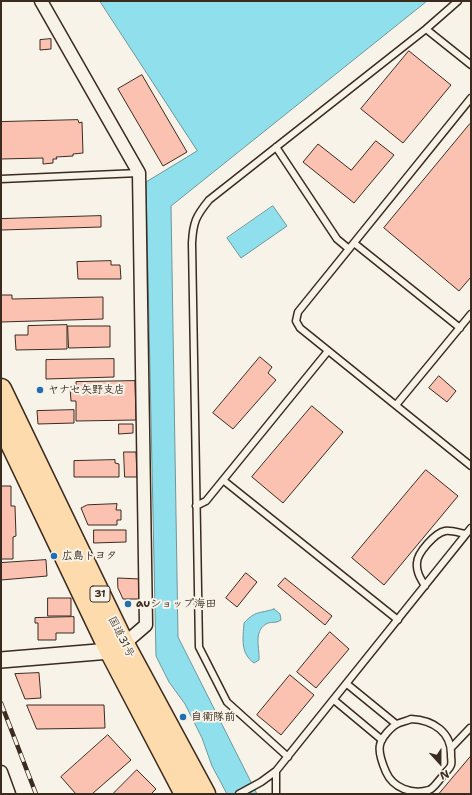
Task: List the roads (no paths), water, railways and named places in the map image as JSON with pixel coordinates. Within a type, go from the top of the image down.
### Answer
[{"type":"highway","name":"国道31号","points":[[1,390],[117,648],[185,794]]},
{"type":"highway","name":"国道31号","points":[[1,423],[117,648],[205,794]]},
{"type":"street","points":[[1,660],[117,648],[146,625],[139,173],[41,1]]},
{"type":"street","points":[[1,772],[9,794]]},
{"type":"lane","points":[[288,757],[227,702],[199,648],[192,243],[193,226],[199,213],[209,200],[426,29],[458,1]]},
{"type":"lane","points":[[426,29],[471,65]]},
{"type":"lane","points":[[471,98],[298,312],[296,321],[300,328],[471,466]]},
{"type":"lane","points":[[276,147],[337,239],[349,250]]},
{"type":"lane","points":[[1,179],[139,173]]},
{"type":"lane","points":[[354,244],[460,328]]},
{"type":"lane","points":[[396,405],[471,314]]},
{"type":"lane","points":[[196,506],[206,501],[224,480],[328,351]]},
{"type":"lane","points":[[224,480],[398,620]]},
{"type":"lane","points":[[239,794],[261,782],[276,771],[471,528]]},
{"type":"lane","points":[[425,586],[418,574],[417,562],[420,554],[434,536],[444,531],[466,534]]},
{"type":"lane","points":[[346,684],[396,724]]},
{"type":"lane","points":[[334,700],[382,740]]},
{"type":"lane","points":[[412,719],[420,719],[434,724],[445,733],[449,740],[451,748],[451,765],[430,790],[413,792],[400,788],[389,779],[382,759],[380,745],[382,740],[389,730],[396,724],[412,719]]},
{"type":"lane","points":[[451,748],[471,728]]},
{"type":"lane","points":[[276,771],[276,794]]},
{"type":"water","points":[[100,1],[427,1],[171,206],[178,637],[257,794],[227,794],[212,766],[202,738],[185,704],[169,682],[156,656],[146,182],[197,151]]},
{"type":"water","points":[[273,206],[287,226],[241,258],[227,238]]},
{"type":"water","points":[[274,609],[280,614],[281,620],[268,623],[262,627],[258,636],[259,660],[254,663],[246,655],[244,650],[244,623],[255,614]]},
{"type":"railway","points":[[1,703],[36,794]]},
{"type":"place","name":"ヤナセ矢野支店","points":[[40,390]]},
{"type":"place","name":"広島トヨタ","points":[[54,556]]},
{"type":"place","name":"auショップ海田","points":[[128,604]]},
{"type":"place","name":"自衛隊前","points":[[183,717]]}]
